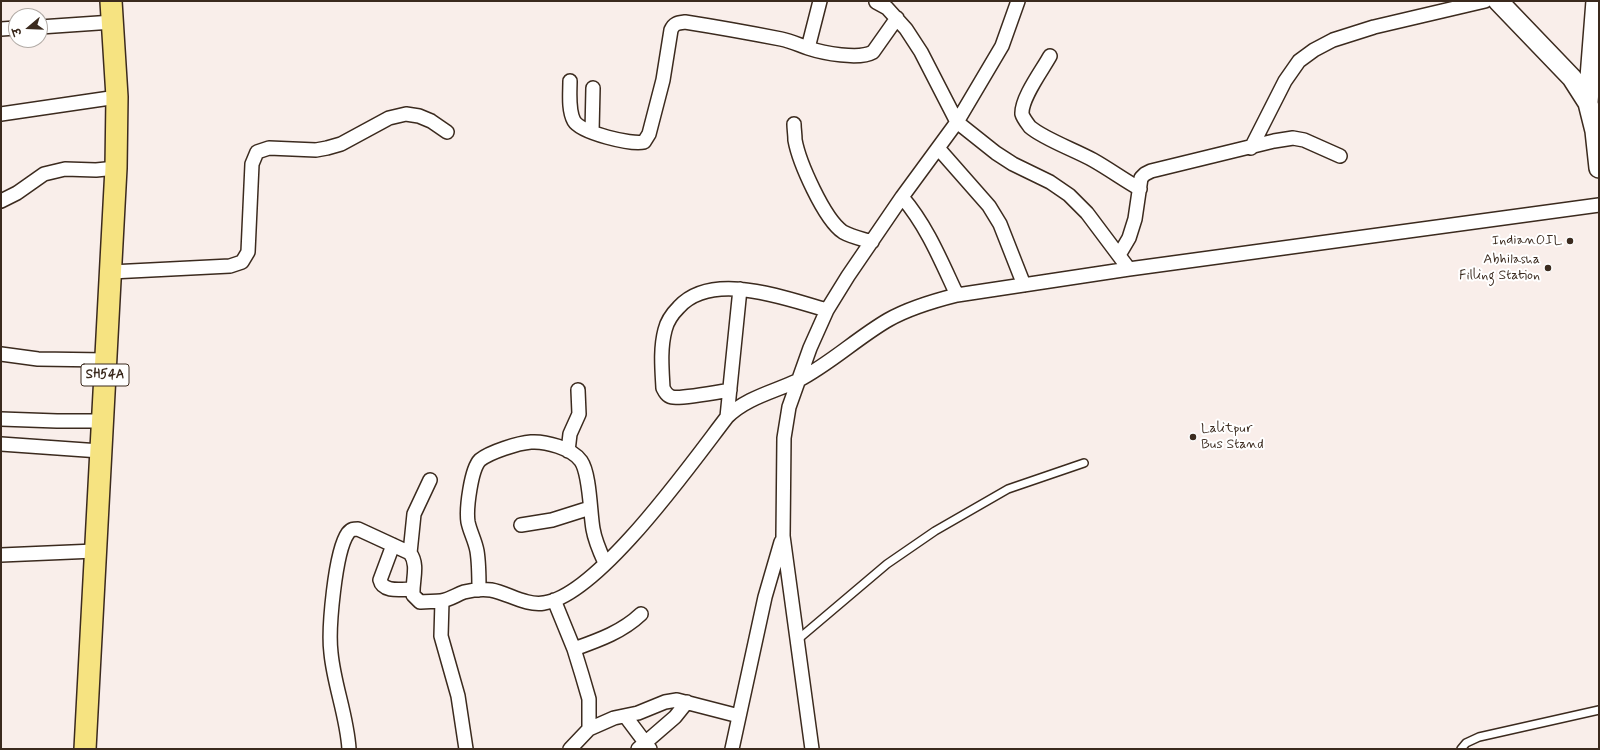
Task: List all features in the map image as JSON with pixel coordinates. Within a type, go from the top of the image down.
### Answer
[{"type":"main road","name":"SH54A","points":[[84,749],[116,168],[117,97],[111,1]]},
{"type":"street","points":[[808,48],[820,1]]},
{"type":"street","points":[[812,749],[796,641],[783,536],[784,438],[789,407],[810,348],[827,310],[848,276],[902,197],[957,122],[1002,46],[1018,1]]},
{"type":"street","points":[[1250,148],[1285,81],[1299,61],[1314,50],[1333,40],[1374,27],[1485,1]]},
{"type":"street","points":[[1498,1],[1572,78],[1592,94]]},
{"type":"street","points":[[1596,1],[1592,94],[1594,131],[1599,168]]},
{"type":"street","points":[[876,2],[887,8],[897,18],[921,52],[957,122],[996,153],[1013,164],[1050,182],[1069,195],[1087,213],[1129,269]]},
{"type":"street","points":[[570,81],[571,109],[575,123],[585,130],[592,132],[633,142],[644,142],[648,138],[660,93],[671,30],[673,26],[678,23],[685,22],[752,33],[835,54],[859,56],[869,55],[876,49],[897,18]]},
{"type":"street","points":[[48,26],[113,22]]},
{"type":"street","points":[[1050,56],[1024,105],[1022,114],[1025,121],[1030,127],[1040,133],[1094,161],[1140,189]]},
{"type":"street","points":[[592,132],[593,88]]},
{"type":"street","points":[[1,114],[117,97]]},
{"type":"street","points":[[111,272],[230,266],[242,262],[248,252],[252,164],[257,152],[269,148],[316,150],[327,148],[341,144],[389,118],[402,115],[419,116],[431,121],[447,132]]},
{"type":"street","points":[[794,124],[796,140],[802,162],[825,212],[836,226],[844,232],[872,242]]},
{"type":"street","points":[[1119,255],[1129,238],[1135,219],[1141,178],[1151,171],[1274,141],[1293,138],[1304,140],[1340,156]]},
{"type":"street","points":[[938,148],[989,206],[1000,224],[1024,285]]},
{"type":"street","points":[[1,201],[17,193],[44,174],[65,169],[96,170],[116,168]]},
{"type":"street","points":[[902,197],[923,225],[957,295]]},
{"type":"street","points":[[349,749],[346,722],[331,655],[330,638],[338,563],[344,540],[348,532],[353,529],[358,529],[410,553],[415,564],[412,589],[413,594],[420,602],[442,601],[464,592],[491,590],[534,603],[544,603],[554,600],[577,588],[606,563],[640,527],[668,494],[727,417],[735,409],[798,380],[894,317],[923,305],[957,295],[1129,269],[1599,205]]},
{"type":"street","points":[[730,390],[671,397],[665,394],[663,388],[662,351],[665,330],[671,316],[683,303],[700,293],[723,288],[740,289],[766,294],[827,310]]},
{"type":"street","points":[[727,417],[740,289]]},
{"type":"street","points":[[1,354],[38,359],[106,360]]},
{"type":"street","points":[[568,452],[571,428],[579,414],[578,390]]},
{"type":"street","points":[[1,418],[56,422],[103,420]]},
{"type":"street","points":[[479,590],[477,551],[468,521],[468,506],[474,469],[479,461],[485,457],[523,443],[551,443],[575,455],[580,460],[585,470],[593,530],[597,544],[606,563]]},
{"type":"street","points":[[1,444],[100,451]]},
{"type":"street","points":[[410,553],[414,514],[430,480]]},
{"type":"street","points":[[521,525],[552,520],[590,508]]},
{"type":"street","points":[[732,749],[765,597],[783,536]]},
{"type":"street","points":[[393,545],[380,580],[381,585],[384,588],[389,589],[412,589]]},
{"type":"street","points":[[1,555],[95,551]]},
{"type":"street","points":[[554,600],[574,649],[589,699],[589,729]]},
{"type":"street","points":[[442,601],[442,636],[458,696],[466,749]]},
{"type":"street","points":[[574,649],[620,630],[641,614]]},
{"type":"street","points":[[570,749],[589,729],[614,718],[626,717],[665,702],[677,700],[739,716]]},
{"type":"street","points":[[626,717],[644,747],[687,702]]},
{"type":"lane","points":[[796,641],[887,564],[935,531],[1008,489],[1084,463]]},
{"type":"lane","points":[[1461,749],[1466,743],[1479,737],[1599,710]]},
{"type":"place","name":"IndianOIL","points":[[1570,241]]},
{"type":"place","name":"Abhilasha Filling Station","points":[[1548,268]]},
{"type":"place","name":"Lalitpur Bus Stand","points":[[1193,437]]}]
